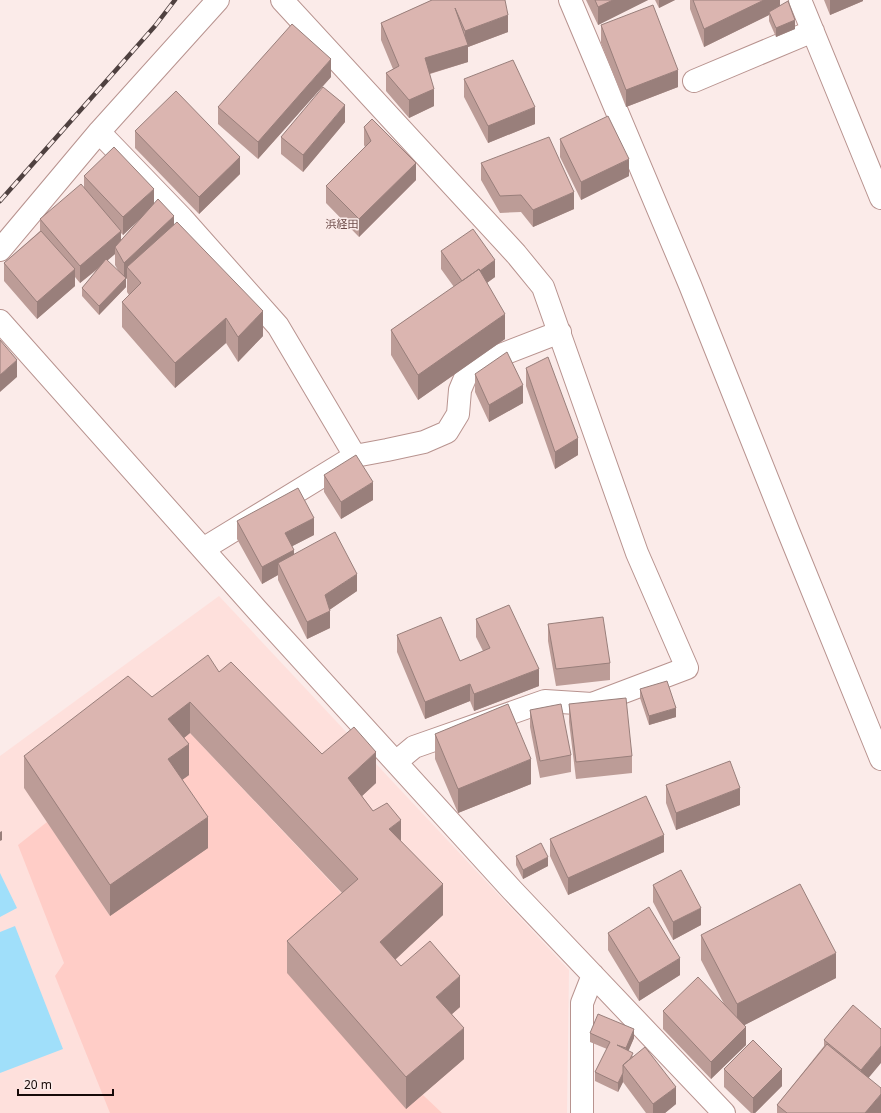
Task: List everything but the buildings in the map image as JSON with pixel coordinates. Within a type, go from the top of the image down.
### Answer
[{"type":"street","points":[[0,250],[99,132],[218,0]]},
{"type":"street","points":[[282,0],[516,254],[543,287],[637,553],[687,668],[592,704],[545,701],[414,747],[396,762]]},
{"type":"street","points":[[570,0],[690,285],[881,759]]},
{"type":"street","points":[[800,0],[881,198]]},
{"type":"street","points":[[694,81],[813,31]]},
{"type":"street","points":[[99,132],[182,218],[278,326],[355,456]]},
{"type":"street","points":[[0,321],[203,549],[512,890],[724,1113]]},
{"type":"street","points":[[203,549],[355,456],[424,442],[446,432],[458,414],[460,390],[468,371],[480,363],[560,332]]},
{"type":"street","points":[[582,1113],[582,1003],[593,975]]},
{"type":"shaded area","points":[[219,596],[569,970],[567,1113],[0,1113],[0,756]]},
{"type":"shaded area","points":[[190,733],[358,911],[406,1108],[423,1095],[442,1113],[110,1113],[55,976],[64,963],[18,845],[47,822],[110,916],[168,751]]},
{"type":"water","points":[[0,873],[17,908],[0,917]]},
{"type":"water","points":[[15,926],[63,1049],[0,1073],[0,932]]},
{"type":"railway","points":[[0,201],[155,26],[175,0]]},
{"type":"district","name":"浜経田","points":[[342,224]]}]
